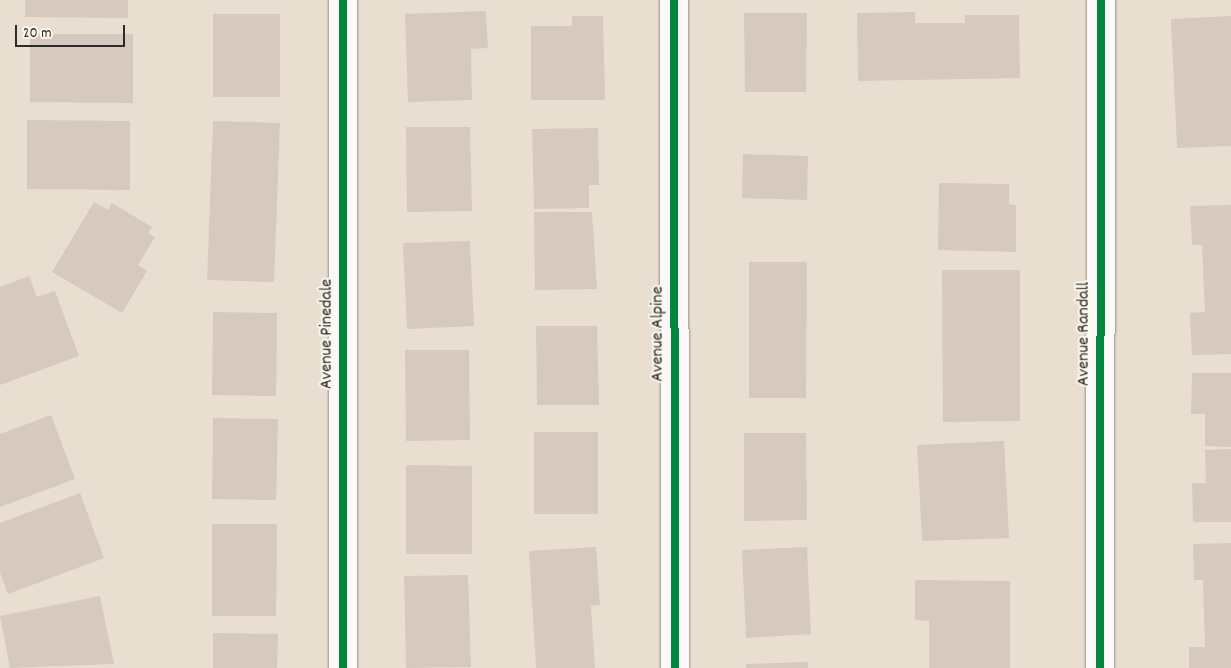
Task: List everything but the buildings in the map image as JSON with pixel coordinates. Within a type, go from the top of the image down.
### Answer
[{"type":"street","name":"Avenue Pinedale","points":[[343,0],[343,668]]},
{"type":"street","name":"Avenue Alpine","points":[[674,0],[675,668]]},
{"type":"street","name":"Avenue Randall","points":[[1100,668],[1101,0]]},
{"type":"cycle path","points":[[343,0],[343,668]]},
{"type":"cycle path","points":[[674,0],[675,668]]},
{"type":"cycle path","points":[[1100,668],[1101,0]]}]
